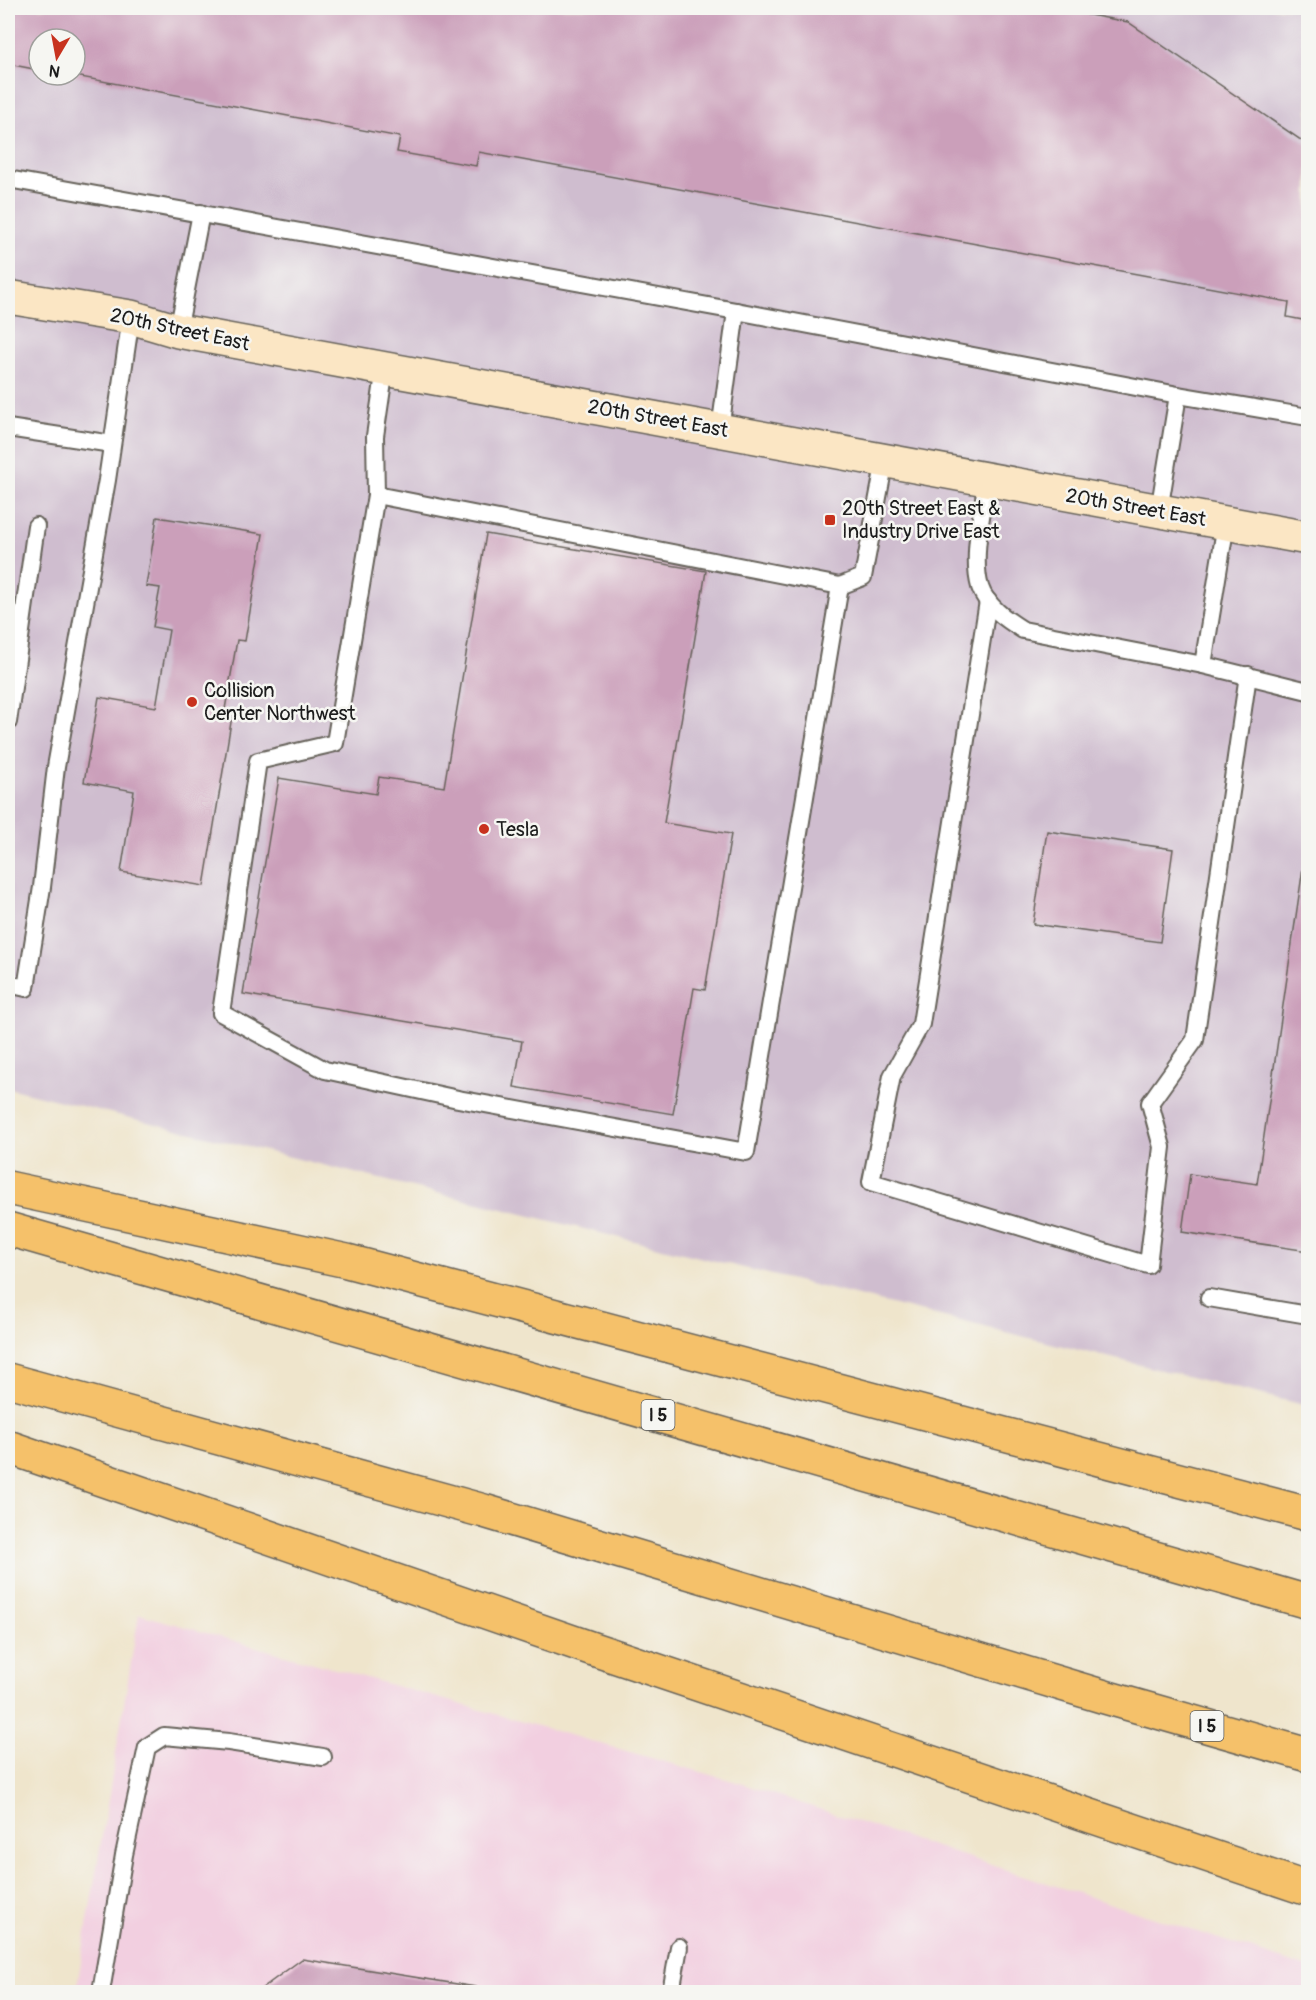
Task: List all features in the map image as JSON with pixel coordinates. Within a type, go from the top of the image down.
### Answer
[{"type":"highway","points":[[8,1188],[347,1261],[1308,1514]]},
{"type":"highway","name":"I 5","points":[[8,1229],[1308,1602]]},
{"type":"highway","name":"I 5","points":[[8,1380],[484,1511],[1094,1694],[1308,1755]]},
{"type":"highway","points":[[8,1447],[593,1649],[1308,1889]]},
{"type":"main road","name":"20th Street East","points":[[8,297],[131,317],[178,330],[1308,538]]},
{"type":"lane","points":[[8,179],[736,310],[1178,395],[1308,417]]},
{"type":"lane","points":[[178,330],[201,213]]},
{"type":"lane","points":[[720,430],[736,310]]},
{"type":"lane","points":[[8,984],[26,988],[42,887],[56,766],[112,444],[131,317]]},
{"type":"lane","points":[[385,368],[375,436],[376,495],[335,743],[258,761],[221,1013],[325,1070],[458,1099],[746,1152],[840,586]]},
{"type":"lane","points":[[1159,511],[1178,395]]},
{"type":"lane","points":[[8,428],[112,444]]},
{"type":"lane","points":[[376,495],[840,586],[863,577],[885,460]]},
{"type":"lane","points":[[987,479],[978,541],[977,570],[980,589],[1005,618],[1023,630],[1203,665],[1308,691]]},
{"type":"lane","points":[[1203,665],[1226,523]]},
{"type":"lane","points":[[8,722],[36,526]]},
{"type":"lane","points":[[988,601],[921,1024],[892,1076],[871,1182],[1148,1265],[1162,1147],[1150,1103],[1195,1040],[1248,675]]},
{"type":"lane","points":[[1209,1298],[1308,1315]]},
{"type":"lane","points":[[102,1992],[124,1856],[147,1747],[164,1736],[229,1742],[322,1757]]},
{"type":"lane","points":[[671,1992],[679,1947]]},
{"type":"shaded area","points":[[8,8],[1308,8],[1308,1406],[8,1088]]},
{"type":"shaded area","points":[[139,1614],[733,1781],[1308,1968],[1308,1992],[76,1992]]},
{"type":"building","points":[[8,8],[1051,8],[1128,22],[1308,145],[1308,321],[1287,317],[1289,302],[479,152],[476,166],[397,152],[400,137],[87,78],[87,27],[27,27],[27,68],[8,64]]},
{"type":"building","name":"Collision Center Northwest","points":[[157,517],[263,534],[245,641],[237,640],[224,715],[232,716],[204,886],[121,872],[134,791],[84,782],[99,697],[156,707],[169,630],[153,627],[160,588],[146,586]]},
{"type":"building","name":"Tesla","points":[[486,534],[706,571],[664,823],[731,834],[705,990],[694,988],[673,1114],[514,1087],[522,1041],[243,994],[279,778],[376,794],[379,777],[444,787]]},
{"type":"building","points":[[1047,831],[1173,849],[1160,942],[1033,924]]},
{"type":"building","points":[[1304,861],[1308,861],[1308,1251],[1182,1232],[1190,1174],[1257,1184]]},
{"type":"building","points":[[302,1959],[500,1991],[500,1992],[257,1992]]},
{"type":"place","name":"20th Street East & Industry Drive East","points":[[830,520]]},
{"type":"place","name":"Collision Center Northwest","points":[[192,702]]},
{"type":"place","name":"Tesla","points":[[484,829]]}]
